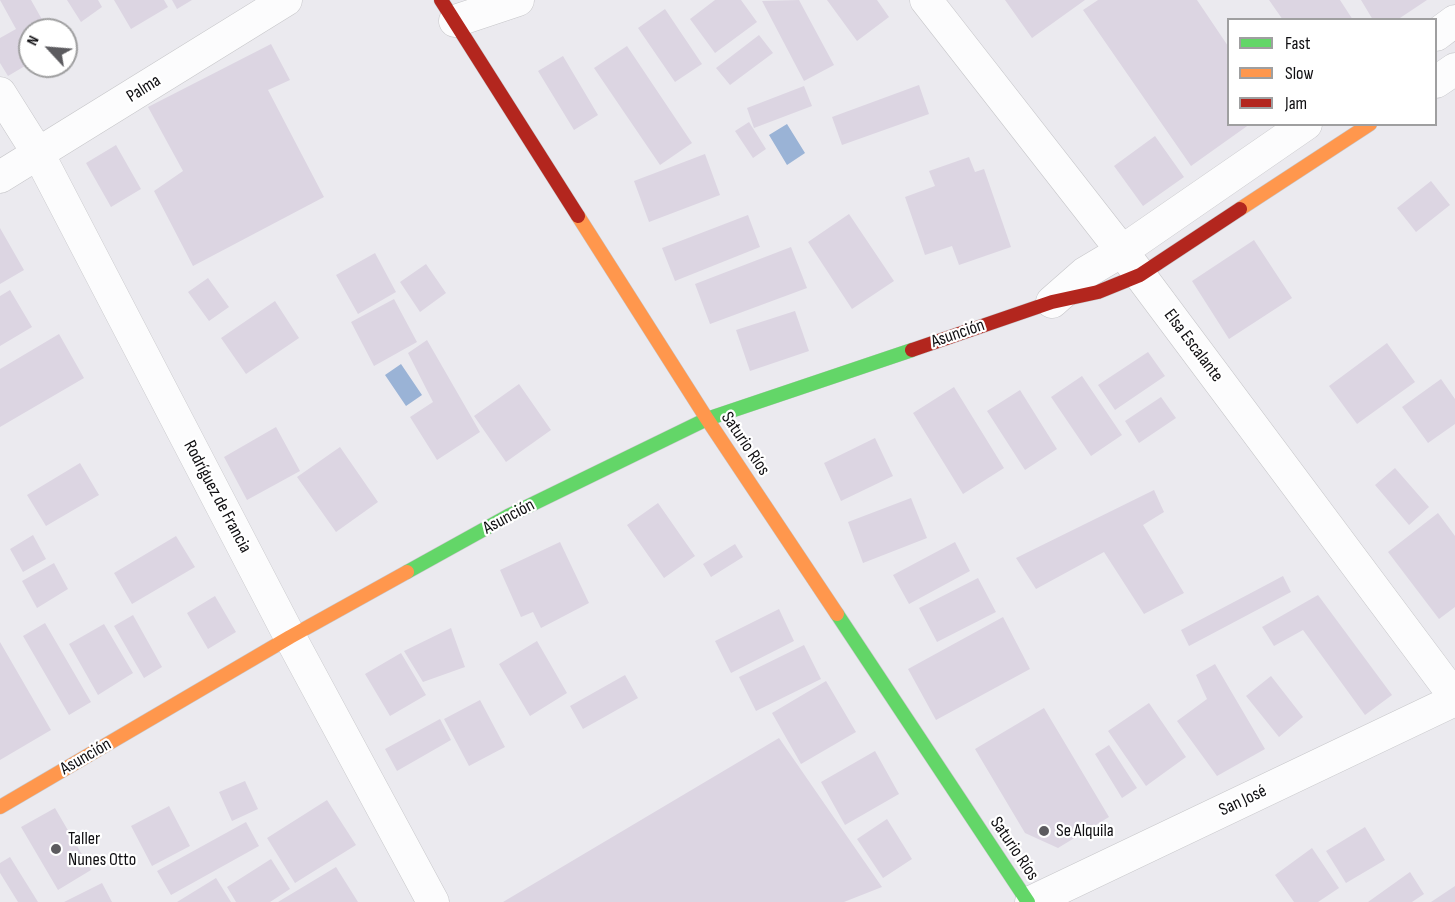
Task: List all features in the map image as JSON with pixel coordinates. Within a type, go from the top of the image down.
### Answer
[{"type":"street","name":"Palma","points":[[0,177],[39,155],[286,0]]},
{"type":"street","points":[[448,10],[518,0]]},
{"type":"street","name":"Elsa Escalante","points":[[926,0],[1131,263],[1455,698]]},
{"type":"street","name":"Saturio Ríos","points":[[448,10],[706,419],[1030,902]]},
{"type":"street","points":[[1437,34],[1455,21]]},
{"type":"street","points":[[1437,81],[1455,69]]},
{"type":"street","name":"Rodríguez de Francia","points":[[0,93],[39,155],[290,637],[433,902]]},
{"type":"street","name":"Asunción","points":[[1131,263],[1303,126]]},
{"type":"street","name":"Asunción","points":[[0,807],[290,637],[508,516],[706,419],[1052,302],[1085,273],[1131,263],[1367,126]]},
{"type":"street","name":"San José","points":[[1030,902],[1455,698]]},
{"type":"water","points":[[787,124],[805,153],[787,165],[769,135]]},
{"type":"water","points":[[401,364],[422,395],[406,406],[385,375]]},
{"type":"building","points":[[0,0],[31,0],[41,18],[18,18],[18,70],[8,76],[0,63],[0,38],[16,29]]},
{"type":"building","points":[[67,0],[98,0],[102,7],[81,22]]},
{"type":"building","points":[[114,0],[164,0],[168,7],[131,29]]},
{"type":"building","points":[[172,0],[192,0],[177,9]]},
{"type":"building","points":[[715,0],[741,0],[757,22],[715,53],[690,19]]},
{"type":"building","points":[[799,0],[834,65],[804,81],[762,1]]},
{"type":"building","points":[[827,0],[877,0],[889,17],[857,41]]},
{"type":"building","points":[[1005,0],[1085,0],[1032,38]]},
{"type":"building","points":[[1098,0],[1197,0],[1227,45],[1227,126],[1247,126],[1191,166],[1083,10]]},
{"type":"building","points":[[1269,0],[1340,0],[1352,18],[1282,18]]},
{"type":"building","points":[[1361,0],[1427,0],[1400,18],[1372,18]]},
{"type":"building","points":[[665,9],[702,64],[675,82],[638,28]]},
{"type":"building","points":[[759,35],[773,53],[730,85],[716,68]]},
{"type":"building","points":[[271,44],[290,80],[268,90],[324,197],[193,266],[154,191],[183,171],[148,107]]},
{"type":"building","points":[[627,46],[692,143],[660,165],[594,68]]},
{"type":"building","points":[[563,56],[598,115],[574,130],[538,71]]},
{"type":"building","points":[[919,85],[929,114],[842,145],[832,117]]},
{"type":"building","points":[[804,86],[812,106],[754,128],[747,108]]},
{"type":"building","points":[[749,122],[766,149],[753,158],[735,131]]},
{"type":"building","points":[[1155,136],[1184,177],[1143,206],[1114,166]]},
{"type":"building","points":[[116,145],[141,189],[111,207],[86,163]]},
{"type":"building","points":[[705,154],[720,195],[649,222],[634,181]]},
{"type":"building","points":[[969,157],[975,172],[984,169],[1011,247],[959,265],[952,246],[925,255],[905,197],[935,186],[929,171]]},
{"type":"building","points":[[1431,181],[1450,205],[1416,232],[1397,208]]},
{"type":"building","points":[[849,214],[894,281],[852,309],[808,242]]},
{"type":"building","points":[[748,215],[760,247],[675,281],[662,248]]},
{"type":"building","points":[[0,228],[24,270],[0,284]]},
{"type":"building","points":[[1254,240],[1292,298],[1229,339],[1192,281]]},
{"type":"building","points":[[791,247],[807,288],[710,324],[695,284]]},
{"type":"building","points":[[375,253],[396,292],[358,314],[336,275]]},
{"type":"building","points":[[426,264],[446,293],[420,312],[400,282]]},
{"type":"building","points":[[208,278],[229,307],[209,321],[188,292]]},
{"type":"building","points":[[10,290],[32,327],[0,346],[0,296]]},
{"type":"building","points":[[394,299],[417,342],[374,366],[351,322]]},
{"type":"building","points":[[275,301],[299,338],[246,374],[221,338]]},
{"type":"building","points":[[795,311],[809,351],[750,371],[736,330]]},
{"type":"building","points":[[59,334],[84,378],[0,427],[0,369]]},
{"type":"building","points":[[427,340],[480,432],[437,460],[410,417],[433,402],[408,353]]},
{"type":"building","points":[[1387,343],[1415,382],[1357,424],[1329,386]]},
{"type":"building","points":[[1148,352],[1165,376],[1115,410],[1098,385]]},
{"type":"building","points":[[1082,376],[1122,435],[1091,456],[1051,397]]},
{"type":"building","points":[[1441,379],[1455,399],[1455,424],[1428,443],[1402,407]]},
{"type":"building","points":[[519,384],[551,430],[506,462],[474,416]]},
{"type":"building","points":[[954,387],[1004,468],[963,494],[913,413]]},
{"type":"building","points":[[1020,390],[1057,449],[1025,470],[987,411]]},
{"type":"building","points":[[1161,397],[1176,418],[1139,443],[1125,421]]},
{"type":"building","points":[[276,427],[300,471],[247,500],[224,457]]},
{"type":"building","points":[[875,438],[893,476],[841,501],[824,463]]},
{"type":"building","points":[[340,447],[378,502],[336,532],[297,477]]},
{"type":"building","points":[[80,463],[99,495],[46,526],[27,495]]},
{"type":"building","points":[[1395,468],[1429,507],[1409,525],[1375,485]]},
{"type":"building","points":[[1154,490],[1164,512],[1143,525],[1184,593],[1144,614],[1104,552],[1036,589],[1016,558]]},
{"type":"building","points":[[911,498],[927,538],[863,563],[848,522]]},
{"type":"building","points":[[658,503],[695,556],[664,578],[627,525]]},
{"type":"building","points":[[1438,513],[1455,536],[1455,607],[1439,619],[1388,552]]},
{"type":"building","points":[[33,535],[46,559],[23,572],[10,549]]},
{"type":"building","points":[[176,536],[195,567],[132,604],[114,573]]},
{"type":"building","points":[[560,542],[589,603],[541,628],[533,612],[521,617],[500,570]]},
{"type":"building","points":[[955,542],[970,571],[909,604],[893,575]]},
{"type":"building","points":[[735,544],[743,557],[711,577],[703,564]]},
{"type":"building","points":[[54,563],[68,589],[37,608],[22,581]]},
{"type":"building","points":[[1283,576],[1291,592],[1189,646],[1181,630]]},
{"type":"building","points":[[978,578],[996,612],[937,642],[919,608]]},
{"type":"building","points":[[1318,595],[1392,695],[1365,715],[1303,630],[1274,646],[1262,627]]},
{"type":"building","points":[[215,596],[236,632],[208,649],[187,613]]},
{"type":"building","points":[[779,609],[794,641],[731,673],[715,641]]},
{"type":"building","points":[[133,615],[162,667],[144,678],[114,626]]},
{"type":"building","points":[[1003,617],[1030,669],[936,720],[908,669]]},
{"type":"building","points":[[45,623],[91,702],[69,715],[23,636]]},
{"type":"building","points":[[104,624],[133,673],[98,695],[69,644]]},
{"type":"building","points":[[451,628],[465,667],[423,682],[404,651]]},
{"type":"building","points":[[537,641],[567,693],[530,716],[499,664]]},
{"type":"building","points":[[0,642],[51,730],[0,760]]},
{"type":"building","points":[[804,645],[821,679],[756,711],[739,677]]},
{"type":"building","points":[[401,653],[426,695],[390,716],[365,674]]},
{"type":"building","points":[[1215,664],[1265,749],[1217,776],[1177,721],[1207,699],[1196,675]]},
{"type":"building","points":[[625,675],[638,698],[583,729],[570,706]]},
{"type":"building","points":[[1271,676],[1303,717],[1279,737],[1246,696]]},
{"type":"building","points":[[826,681],[856,732],[801,764],[772,713]]},
{"type":"building","points":[[480,700],[505,747],[469,766],[444,719]]},
{"type":"building","points":[[1149,703],[1186,757],[1146,786],[1108,731]]},
{"type":"building","points":[[1044,708],[1109,817],[1058,848],[1025,833],[975,749]]},
{"type":"building","points":[[440,719],[451,740],[397,771],[385,749]]},
{"type":"building","points":[[779,738],[882,887],[844,902],[503,902]]},
{"type":"building","points":[[1109,745],[1137,788],[1122,798],[1095,754]]},
{"type":"building","points":[[875,751],[899,794],[845,825],[821,782]]},
{"type":"building","points":[[245,781],[258,809],[232,821],[219,792]]},
{"type":"building","points":[[327,800],[356,845],[295,883],[267,838]]},
{"type":"building","points":[[169,806],[190,846],[152,866],[131,826]]},
{"type":"building","name":"Taller Nunes Otto","points":[[55,808],[91,870],[58,890],[21,827]]},
{"type":"building","points":[[887,819],[912,859],[883,878],[857,839]]},
{"type":"building","points":[[246,822],[259,846],[171,895],[157,871]]},
{"type":"building","points":[[1365,827],[1385,860],[1346,883],[1326,851]]},
{"type":"building","points":[[1312,848],[1339,888],[1318,902],[1294,902],[1275,875]]},
{"type":"building","points":[[10,857],[38,902],[18,902],[0,873],[0,863]]},
{"type":"building","points":[[271,859],[290,889],[270,902],[236,902],[227,887]]},
{"type":"building","points":[[336,867],[358,902],[278,902]]},
{"type":"building","points":[[1410,872],[1424,894],[1412,902],[1368,902]]},
{"type":"building","points":[[216,878],[231,902],[177,902]]},
{"type":"building","points":[[102,883],[112,902],[64,902]]},
{"type":"building","points":[[1455,886],[1455,902],[1431,902]]},
{"type":"traffic: fast","points":[[407,572],[508,516],[707,419],[912,350]]},
{"type":"traffic: fast","points":[[837,614],[1028,902]]},
{"type":"traffic: slow","points":[[1240,209],[1367,126]]},
{"type":"traffic: slow","points":[[578,216],[707,419],[837,614]]},
{"type":"traffic: slow","points":[[0,807],[290,637],[407,572]]},
{"type":"traffic: jam","points":[[441,0],[578,216]]},
{"type":"traffic: jam","points":[[912,350],[1052,302],[1098,292],[1140,275],[1240,209]]},
{"type":"place","name":"Se Alquila","points":[[1044,831]]},
{"type":"place","name":"Taller Nunes Otto","points":[[56,849]]}]
